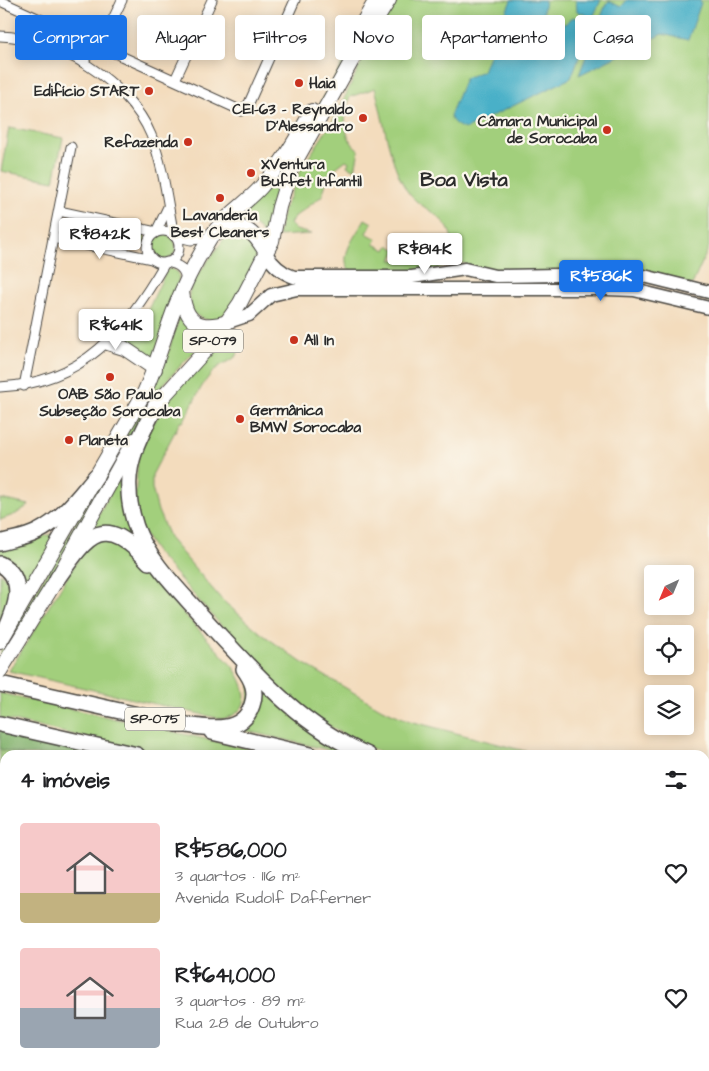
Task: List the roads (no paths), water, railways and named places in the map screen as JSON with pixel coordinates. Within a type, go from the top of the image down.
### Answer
[{"type":"highway","points":[[160,398],[144,430],[129,472],[130,507],[136,528],[152,557],[182,594],[276,695],[313,724],[359,750]]},
{"type":"highway","points":[[0,542],[36,533],[49,525],[65,513],[96,476]]},
{"type":"highway","points":[[57,579],[78,548],[91,537],[108,533],[122,538],[146,559],[245,669],[254,688],[255,697],[250,713],[242,721],[233,726],[213,728],[172,723]]},
{"type":"highway","points":[[0,564],[13,577],[18,589],[18,600],[3,637]]},
{"type":"highway","name":"SP-075","points":[[0,684],[288,750]]},
{"type":"highway","name":"SP-075","points":[[0,724],[116,750]]},
{"type":"main road","name":"SP-079","points":[[2,668],[57,579],[145,420],[160,398],[228,322],[263,253],[272,241],[278,207],[290,172],[360,46],[389,0]]},
{"type":"main road","name":"SP-079","points":[[3,637],[143,395],[184,287],[210,238],[221,224],[260,188],[288,153],[373,1]]},
{"type":"main road","points":[[210,238],[223,230],[238,227],[254,234],[263,253],[285,274],[294,278],[412,276],[465,270],[495,276],[612,274],[644,276],[709,292]]},
{"type":"main road","points":[[440,288],[438,278],[444,272]]},
{"type":"main road","points":[[478,272],[486,279],[479,288]]},
{"type":"main road","points":[[184,287],[186,313],[194,321],[202,325],[211,326],[250,315],[271,295],[297,289],[479,288],[634,290],[709,308]]},
{"type":"main road","points":[[108,343],[124,348],[154,370]]},
{"type":"street","points":[[115,15],[122,0]]},
{"type":"street","points":[[175,80],[212,0]]},
{"type":"street","points":[[127,58],[242,111],[246,109],[295,0]]},
{"type":"street","points":[[0,1],[31,15]]},
{"type":"street","points":[[0,36],[43,44],[82,62],[116,87],[134,106],[150,132],[166,184],[168,207],[174,236],[179,248],[175,257],[166,263],[132,316],[108,343],[88,359],[60,375],[24,386],[0,387]]},
{"type":"street","points":[[24,386],[71,147]]},
{"type":"street","points":[[152,259],[149,255],[147,244],[156,232],[168,207]]},
{"type":"street","points":[[59,211],[156,232],[168,232],[174,236],[191,240],[210,238]]},
{"type":"street","points":[[53,238],[166,263],[184,271],[184,287]]},
{"type":"water","points":[[511,0],[545,0],[543,12],[545,15],[505,15]]},
{"type":"water","points":[[576,0],[601,0],[594,15],[586,15],[577,11]]},
{"type":"water","points":[[627,0],[700,0],[701,3],[688,40],[662,34],[651,39],[651,15],[602,15],[609,1],[621,7]]},
{"type":"water","points":[[573,17],[575,18],[575,60],[578,60],[571,78],[465,129],[452,121],[450,116],[465,78],[483,71],[487,60],[565,60],[565,24]]},
{"type":"water","points":[[585,60],[609,60],[579,75]]},
{"type":"place","name":"Haia","points":[[299,83]]},
{"type":"place","name":"Edifício START","points":[[149,91]]},
{"type":"place","name":"CEI-63 - Reynaldo D'Alessandro","points":[[363,118]]},
{"type":"place","name":"Câmara Municipal de Sorocaba","points":[[607,130]]},
{"type":"place","name":"Refazenda","points":[[188,142]]},
{"type":"place","name":"XVentura Buffet Infantil","points":[[251,173]]},
{"type":"place","name":"Lavanderia Best Cleaners","points":[[220,198]]},
{"type":"place","name":"All In","points":[[294,340]]},
{"type":"place","name":"OAB São Paulo Subseção Sorocaba","points":[[110,377]]},
{"type":"place","name":"Germânica BMW Sorocaba","points":[[240,419]]},
{"type":"place","name":"Planeta","points":[[69,440]]},
{"type":"district","name":"Boa Vista","points":[[464,180]]}]
